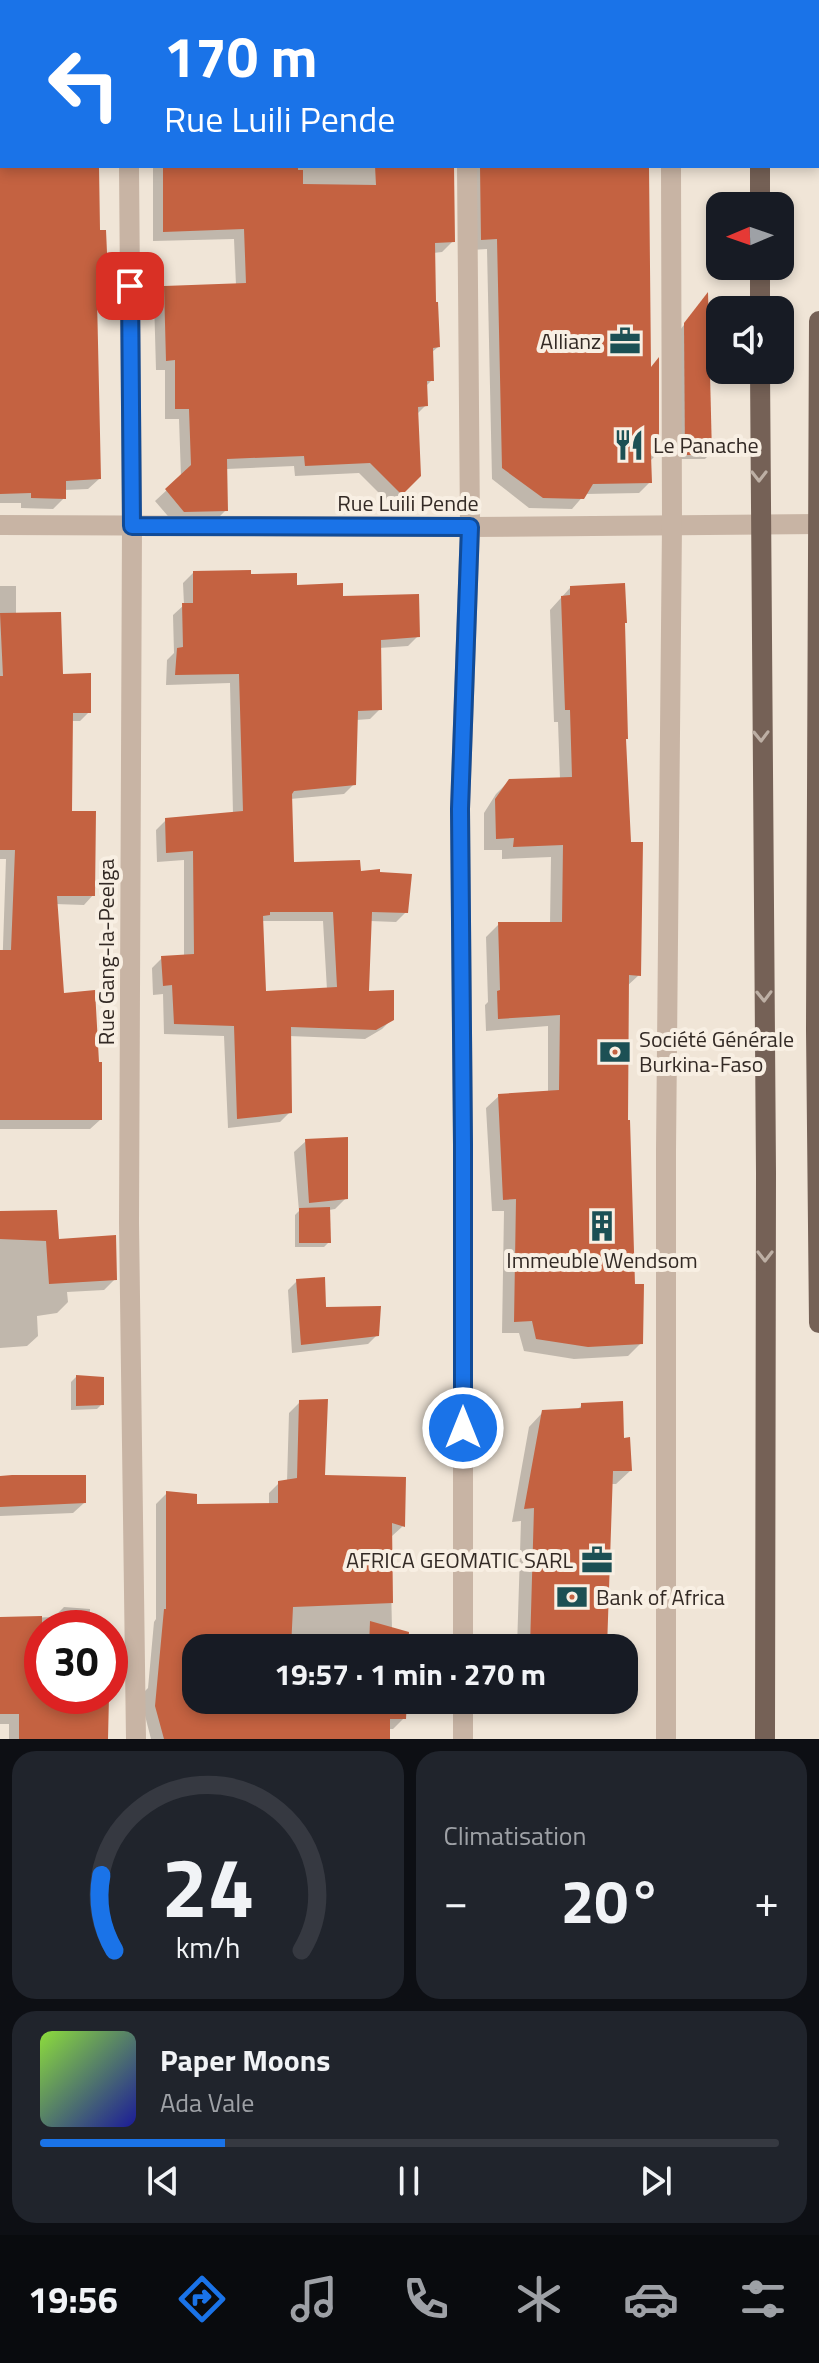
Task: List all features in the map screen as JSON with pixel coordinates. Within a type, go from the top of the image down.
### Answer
[{"type":"main road","points":[[760,168],[760,192]]},
{"type":"main road","points":[[819,321],[816,1030],[819,1323]]},
{"type":"main road","points":[[760,384],[766,1173],[765,1739]]},
{"type":"street","name":"Rue Gang-la-Peelga","points":[[129,168],[132,526],[129,1223],[136,1739]]},
{"type":"street","points":[[463,1634],[460,809],[470,527],[467,168]]},
{"type":"street","points":[[666,1739],[671,168]]},
{"type":"street","name":"Rue Luili Pende","points":[[0,525],[470,527],[818,524]]},
{"type":"street","points":[[463,1714],[463,1739]]},
{"type":"building","points":[[0,168],[99,168],[100,230],[106,230],[109,298],[97,298],[101,479],[66,481],[66,499],[31,498],[31,493],[0,494]]},
{"type":"building","points":[[163,168],[298,168],[303,170],[303,184],[376,185],[375,168],[454,168],[455,242],[435,243],[440,347],[433,348],[434,381],[427,381],[428,406],[418,407],[421,476],[402,495],[370,463],[305,466],[304,456],[227,459],[228,511],[184,512],[165,489],[191,465],[189,409],[175,409],[175,360],[166,361],[164,286],[246,283],[244,229],[163,232]]},
{"type":"building","points":[[480,168],[649,168],[651,367],[659,357],[659,455],[651,455],[652,483],[593,484],[584,499],[543,498],[502,468],[497,239],[481,240]]},
{"type":"building","points":[[708,292],[706,384],[710,384],[712,455],[685,455],[684,323]]},
{"type":"building","points":[[193,571],[297,573],[297,585],[343,583],[343,596],[419,594],[420,637],[381,640],[382,710],[358,711],[356,785],[294,791],[292,794],[294,862],[360,860],[361,871],[380,869],[380,872],[412,874],[408,913],[372,912],[369,991],[394,990],[394,1020],[376,1030],[291,1027],[292,1113],[237,1119],[234,1026],[174,1024],[172,985],[163,986],[161,956],[194,954],[193,851],[166,853],[165,818],[243,811],[239,674],[175,675],[177,648],[183,647],[182,603],[193,603]],"holes":[[[270,912],[333,912],[337,987],[266,991],[263,916],[270,915]]]},
{"type":"building","points":[[625,583],[626,739],[631,842],[643,842],[641,976],[629,975],[628,1120],[635,1284],[644,1284],[643,1344],[588,1347],[536,1339],[532,1321],[514,1322],[516,1199],[503,1200],[498,1094],[559,1090],[560,1015],[498,1019],[498,922],[562,922],[563,845],[513,847],[514,838],[496,839],[495,799],[509,779],[572,777],[570,710],[565,710],[561,596],[570,595],[570,586]]},
{"type":"building","points":[[61,612],[63,674],[91,673],[91,713],[73,713],[72,811],[96,811],[95,896],[57,896],[64,993],[95,990],[99,1062],[102,1062],[102,1120],[0,1120],[0,950],[11,950],[15,850],[0,850],[0,676],[3,676],[0,613]]},
{"type":"building","points":[[348,1137],[348,1199],[309,1203],[305,1139]]},
{"type":"building","points":[[330,1207],[331,1243],[299,1243],[299,1208]]},
{"type":"building","points":[[57,1210],[59,1239],[116,1235],[117,1280],[49,1284],[46,1241],[0,1239],[0,1211]]},
{"type":"building","points":[[325,1277],[326,1307],[381,1306],[379,1336],[301,1345],[296,1279]]},
{"type":"building","points":[[76,1375],[104,1377],[104,1405],[76,1406]]},
{"type":"building","points":[[328,1399],[325,1475],[406,1477],[405,1527],[392,1523],[393,1603],[293,1607],[292,1634],[182,1634],[182,1714],[406,1714],[406,1719],[390,1719],[390,1739],[164,1739],[155,1706],[166,1609],[166,1491],[197,1494],[197,1504],[278,1503],[278,1481],[297,1478],[299,1400]]},
{"type":"building","points":[[623,1401],[624,1438],[630,1437],[632,1471],[613,1471],[607,1634],[530,1634],[534,1508],[524,1509],[542,1410],[581,1408],[581,1403]]},
{"type":"building","points":[[86,1475],[86,1503],[0,1507],[0,1476]]},
{"type":"building","points":[[24,1616],[24,1714],[109,1714],[108,1739],[19,1739],[19,1714],[0,1714],[0,1617]]},
{"type":"building","points":[[370,1621],[409,1632],[409,1634],[370,1634]]},
{"type":"place","name":"Allianz","points":[[625,341]]},
{"type":"place","name":"Le Panache","points":[[629,445]]},
{"type":"place","name":"Société Générale Burkina-Faso","points":[[615,1052]]},
{"type":"place","name":"Immeuble Wendsom","points":[[602,1226]]},
{"type":"place","name":"AFRICA GEOMATIC SARL","points":[[597,1560]]},
{"type":"place","name":"Bank of Africa","points":[[572,1597]]},
{"type":"route","points":[[130,286],[132,526],[470,527],[460,809],[463,1428]]}]
